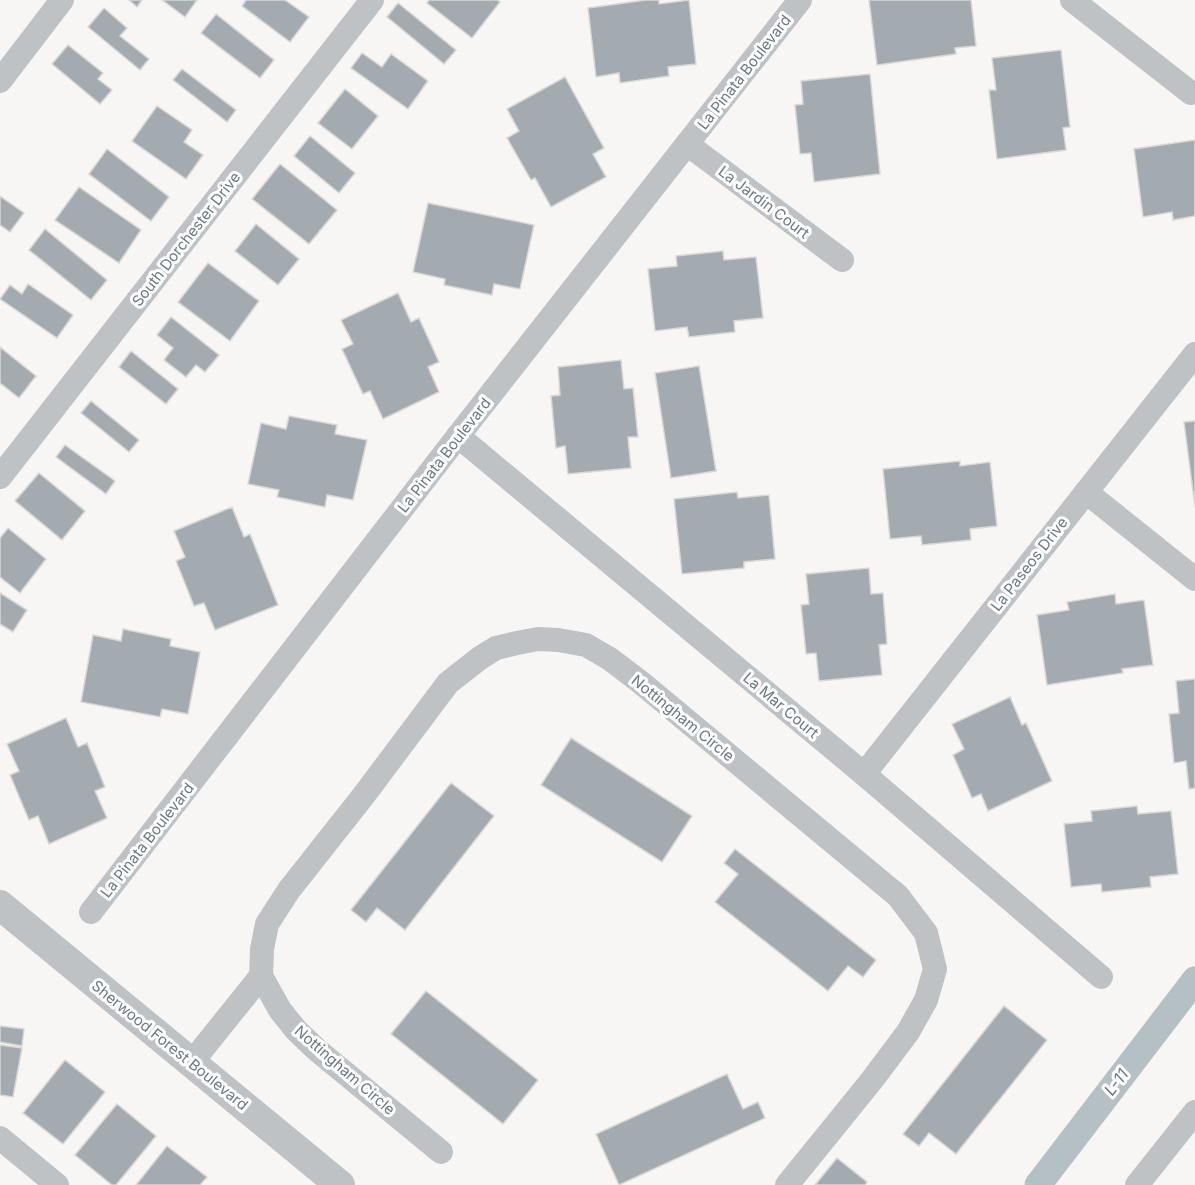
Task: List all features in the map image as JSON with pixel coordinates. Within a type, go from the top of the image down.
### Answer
[{"type":"street","points":[[0,81],[62,0]]},
{"type":"street","name":"South Dorchester Drive","points":[[0,477],[372,0]]},
{"type":"street","name":"La Pinata Boulevard","points":[[91,912],[458,436],[800,0]]},
{"type":"street","points":[[1072,0],[1191,93]]},
{"type":"street","name":"La Jardin Court","points":[[687,144],[842,260]]},
{"type":"street","name":"La Paseos Drive","points":[[864,774],[1195,354]]},
{"type":"street","name":"La Mar Court","points":[[458,436],[864,774],[1101,977]]},
{"type":"street","points":[[1086,492],[1195,579]]},
{"type":"street","name":"Nottingham Circle","points":[[441,1152],[296,1030],[280,1010],[261,976],[262,949],[267,924],[289,890],[448,683],[496,648],[538,639],[586,645],[610,659],[898,896],[926,933],[934,969],[926,1000],[908,1032],[872,1080],[787,1185]]},
{"type":"street","name":"Sherwood Forest Boulevard","points":[[0,905],[340,1185]]},
{"type":"street","points":[[192,1062],[261,976]]},
{"type":"street","points":[[1137,1185],[1195,1112]]},
{"type":"street","points":[[0,1138],[57,1185]]},
{"type":"building","points":[[129,0],[142,0],[137,7]]},
{"type":"building","points":[[162,0],[197,0],[185,17]]},
{"type":"building","points":[[246,0],[285,0],[309,17],[290,42],[242,6]]},
{"type":"building","points":[[429,0],[497,0],[500,2],[472,38],[427,3]]},
{"type":"building","points":[[659,0],[659,4],[689,0],[696,64],[668,67],[669,76],[620,83],[619,73],[596,77],[588,8]]},
{"type":"building","points":[[869,0],[971,0],[976,46],[955,48],[956,54],[877,65]]},
{"type":"building","points":[[398,3],[456,50],[444,64],[387,17]]},
{"type":"building","points":[[104,8],[127,28],[120,36],[149,59],[140,70],[88,27]]},
{"type":"building","points":[[216,14],[274,60],[260,78],[201,33]]},
{"type":"building","points":[[68,45],[103,73],[98,79],[112,90],[100,104],[52,64]]},
{"type":"building","points":[[1061,50],[1070,127],[1063,128],[1066,150],[997,159],[989,90],[996,90],[992,58]]},
{"type":"building","points":[[362,53],[382,67],[391,54],[428,81],[408,109],[351,68]]},
{"type":"building","points":[[182,69],[236,110],[227,122],[173,80]]},
{"type":"building","points":[[870,74],[880,174],[814,182],[811,153],[800,154],[795,105],[803,104],[801,81]]},
{"type":"building","points":[[565,77],[604,148],[593,154],[606,177],[551,207],[535,178],[531,180],[507,138],[519,131],[507,109]]},
{"type":"building","points":[[345,89],[378,116],[352,149],[318,123]]},
{"type":"building","points":[[157,106],[192,130],[184,142],[203,155],[186,179],[132,141]]},
{"type":"building","points":[[310,136],[355,173],[339,193],[294,156]]},
{"type":"building","points":[[1195,140],[1195,216],[1173,220],[1172,212],[1143,217],[1134,149]]},
{"type":"building","points":[[107,149],[169,197],[151,221],[89,174]]},
{"type":"building","points":[[280,164],[337,210],[309,244],[252,199]]},
{"type":"building","points":[[79,187],[141,230],[119,263],[55,220]]},
{"type":"building","points":[[0,196],[24,213],[10,232],[0,225]]},
{"type":"building","points":[[428,203],[534,225],[520,289],[494,284],[492,295],[444,285],[445,279],[413,272]]},
{"type":"building","points":[[256,224],[299,259],[278,285],[235,251]]},
{"type":"building","points":[[45,229],[107,280],[91,300],[29,250]]},
{"type":"building","points":[[723,251],[724,260],[756,257],[763,318],[734,321],[735,332],[689,337],[687,327],[655,331],[648,269],[677,266],[676,256]]},
{"type":"building","points":[[208,263],[259,301],[230,341],[178,302]]},
{"type":"building","points":[[28,284],[73,315],[57,338],[0,299],[10,285],[22,294]]},
{"type":"building","points":[[398,293],[411,322],[419,318],[439,362],[428,367],[439,392],[383,419],[370,391],[363,394],[342,349],[353,344],[341,320]]},
{"type":"building","points":[[171,317],[219,355],[205,372],[196,365],[186,377],[164,360],[173,348],[157,335]]},
{"type":"building","points":[[0,347],[36,376],[19,398],[0,383]]},
{"type":"building","points":[[131,351],[178,389],[166,404],[119,367]]},
{"type":"building","points":[[621,360],[624,389],[633,388],[638,437],[628,437],[631,468],[568,474],[565,446],[556,448],[551,396],[560,395],[558,367]]},
{"type":"building","points":[[699,366],[716,471],[671,478],[655,373]]},
{"type":"building","points":[[91,401],[139,440],[129,452],[81,413]]},
{"type":"building","points":[[289,416],[337,425],[335,434],[367,440],[353,500],[327,495],[325,507],[277,497],[279,490],[248,484],[261,423],[286,429]]},
{"type":"building","points":[[1195,421],[1195,507],[1184,422]]},
{"type":"building","points":[[65,445],[115,481],[106,494],[56,457]]},
{"type":"building","points":[[960,461],[960,466],[990,462],[997,526],[970,529],[971,540],[922,545],[921,536],[890,539],[883,469]]},
{"type":"building","points":[[39,473],[85,511],[62,540],[15,501]]},
{"type":"building","points":[[737,492],[738,498],[769,495],[775,559],[744,562],[744,568],[682,574],[674,499]]},
{"type":"building","points":[[232,507],[244,537],[250,534],[278,605],[215,630],[204,603],[194,606],[176,561],[185,557],[174,531]]},
{"type":"building","points":[[8,528],[46,559],[20,593],[0,577],[0,538]]},
{"type":"building","points":[[869,568],[871,594],[883,593],[887,644],[879,645],[882,675],[819,681],[816,653],[806,654],[801,605],[809,604],[806,574]]},
{"type":"building","points":[[0,593],[27,610],[13,632],[0,624]]},
{"type":"building","points":[[1115,594],[1116,604],[1144,600],[1153,665],[1122,669],[1123,673],[1047,685],[1037,615],[1069,610],[1067,602]]},
{"type":"building","points":[[123,629],[171,639],[170,646],[200,652],[188,714],[162,709],[160,717],[81,702],[93,635],[121,641]]},
{"type":"building","points":[[1195,679],[1195,788],[1189,789],[1186,761],[1174,763],[1169,714],[1179,713],[1176,681]]},
{"type":"building","points":[[1010,697],[1022,725],[1026,723],[1052,781],[988,811],[981,794],[972,798],[953,755],[964,749],[952,724]]},
{"type":"building","points":[[66,718],[78,747],[87,743],[105,787],[95,791],[107,818],[49,844],[38,816],[29,820],[10,775],[19,771],[7,744]]},
{"type":"building","points":[[571,738],[692,816],[662,862],[541,785]]},
{"type":"building","points":[[451,783],[494,816],[405,930],[377,908],[366,922],[351,910]]},
{"type":"building","points":[[1137,806],[1138,814],[1171,811],[1178,874],[1150,877],[1151,887],[1102,892],[1101,884],[1071,887],[1064,824],[1092,821],[1091,811]]},
{"type":"building","points":[[735,849],[876,960],[863,977],[848,966],[828,991],[715,902],[738,874],[724,863]]},
{"type":"building","points":[[426,991],[538,1080],[503,1124],[391,1034]]},
{"type":"building","points":[[1004,1006],[1047,1040],[956,1154],[929,1133],[919,1146],[903,1134]]},
{"type":"building","points":[[0,1026],[24,1029],[22,1046],[0,1042]]},
{"type":"building","points":[[0,1045],[22,1048],[13,1097],[0,1095]]},
{"type":"building","points":[[65,1060],[105,1092],[63,1144],[23,1113]]},
{"type":"building","points":[[727,1074],[743,1109],[758,1102],[765,1118],[619,1185],[596,1134]]},
{"type":"building","points":[[117,1104],[156,1136],[116,1185],[112,1185],[75,1155]]},
{"type":"building","points":[[167,1146],[207,1177],[200,1185],[136,1185]]},
{"type":"building","points":[[837,1158],[867,1182],[865,1185],[815,1185]]},
{"type":"waterway","name":"L-11","points":[[1038,1185],[1195,980]]}]
